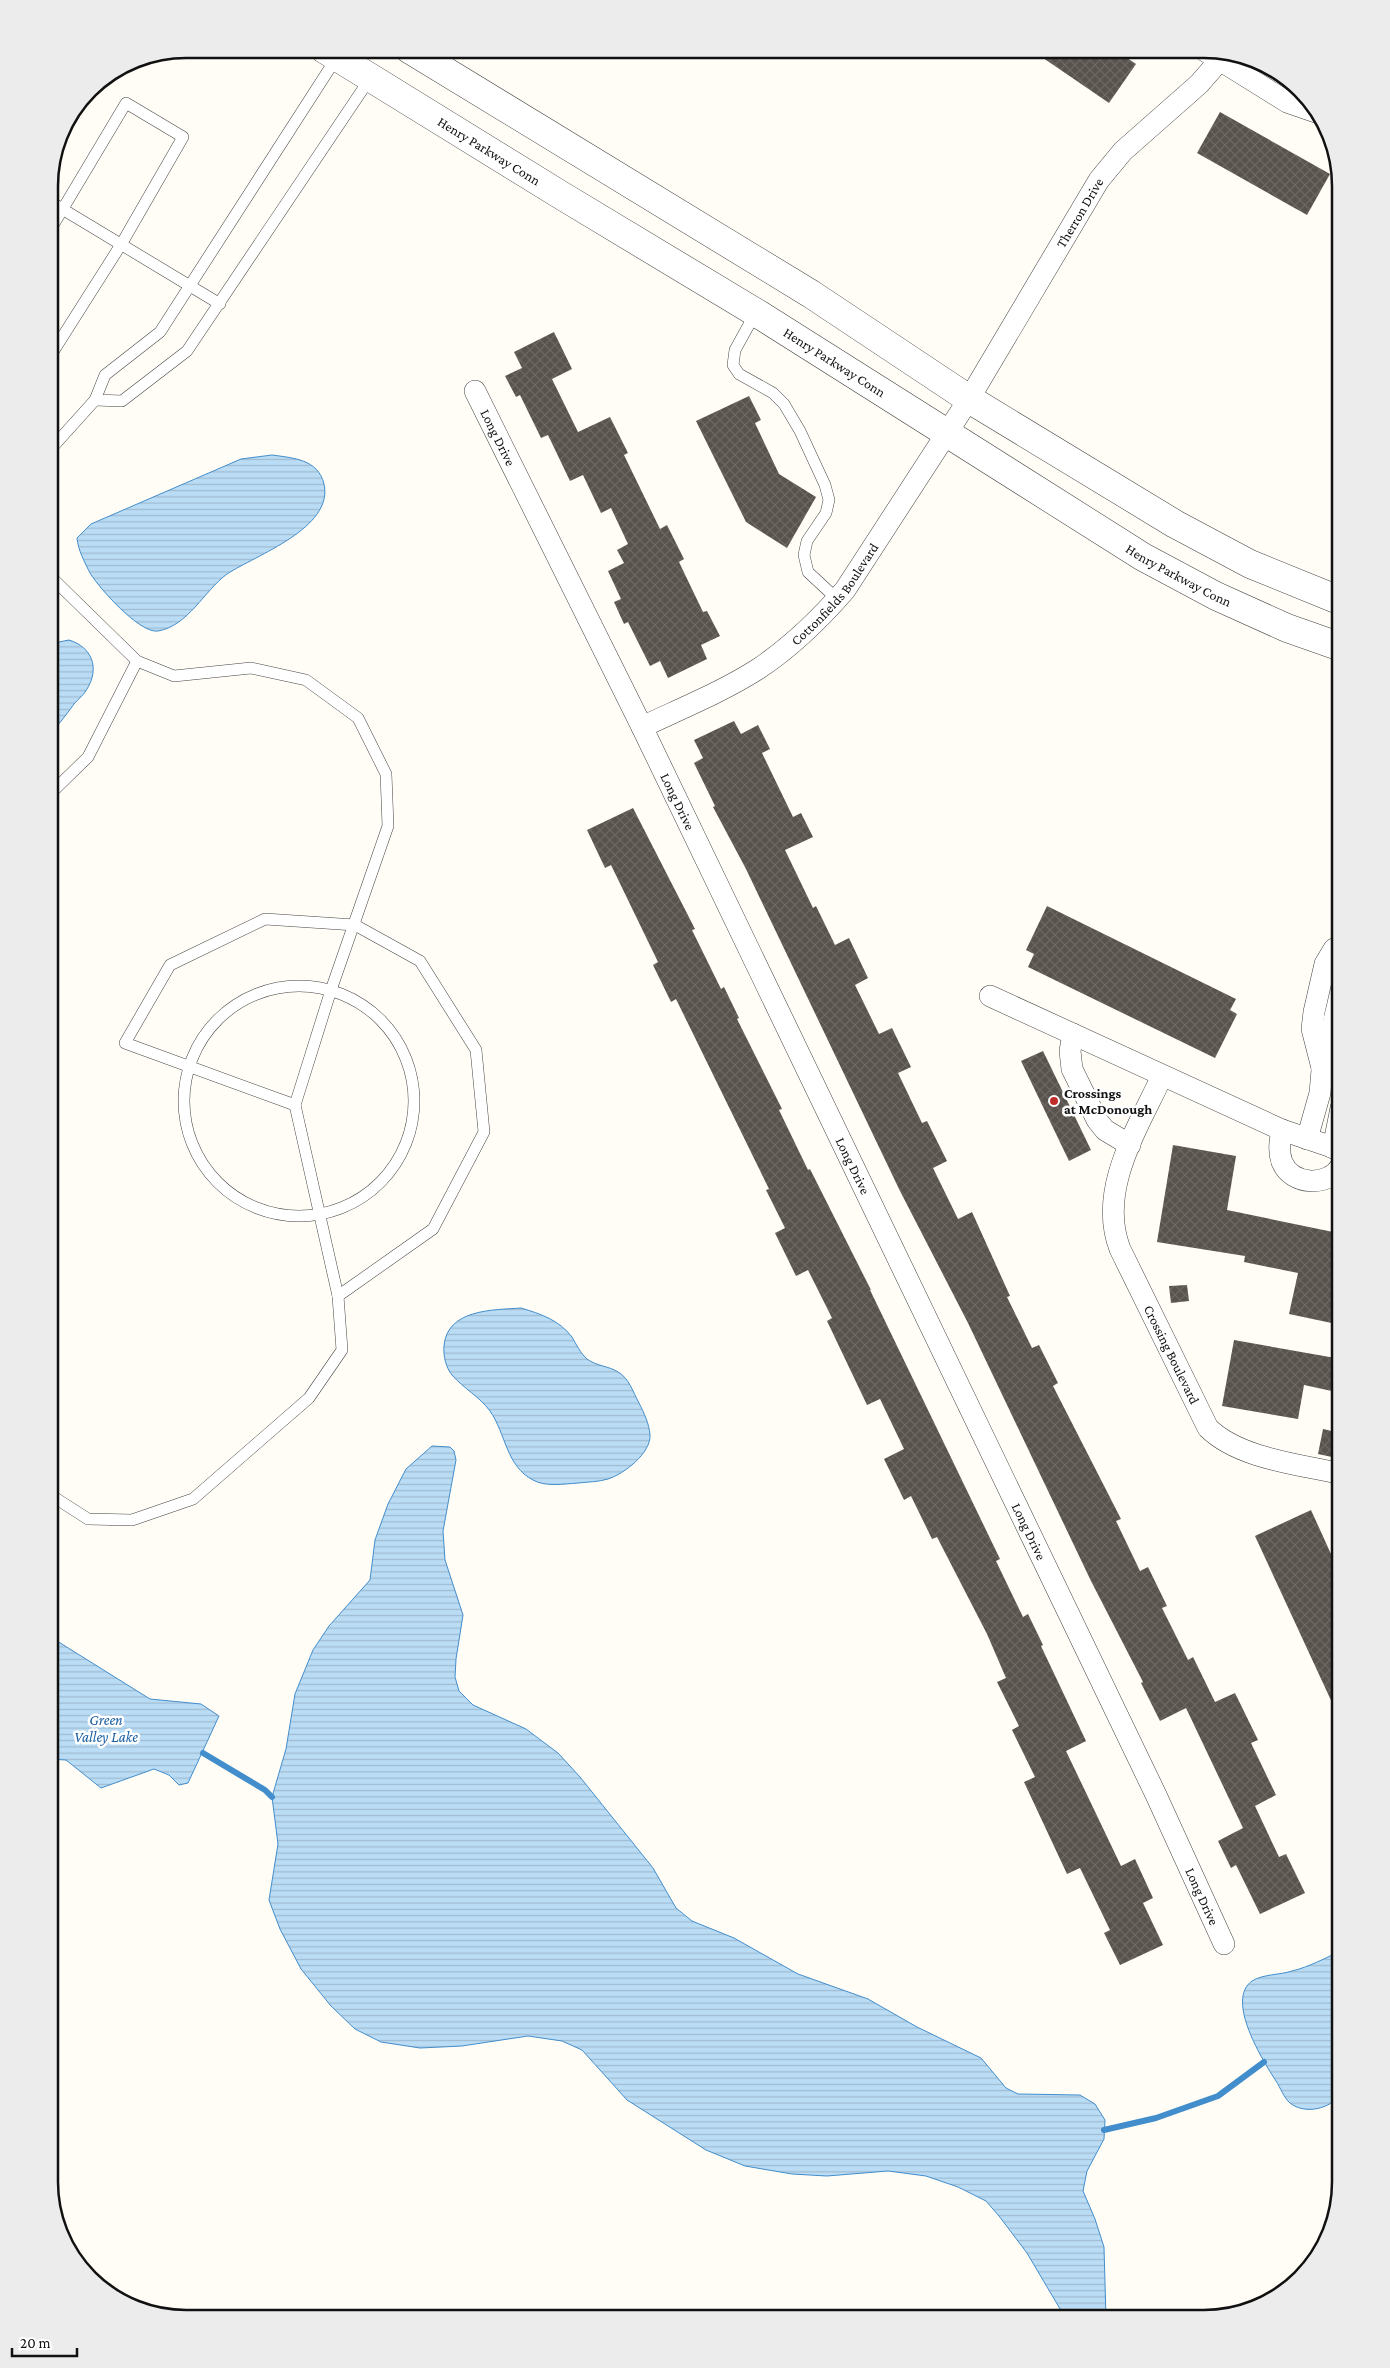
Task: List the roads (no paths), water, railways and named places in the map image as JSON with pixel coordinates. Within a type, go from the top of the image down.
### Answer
[{"type":"street","name":"Henry Parkway Conn","points":[[345,58],[371,77],[564,198],[756,312],[1143,557],[1216,596],[1287,628],[1332,645]]},
{"type":"street","points":[[423,58],[811,294],[969,399],[1174,524],[1250,564],[1332,597]]},
{"type":"street","name":"Therron Drive","points":[[969,399],[1099,180],[1134,139],[1185,97],[1221,59]]},
{"type":"street","points":[[1227,60],[1287,102],[1307,109]]},
{"type":"street","name":"Long Drive","points":[[475,391],[642,727],[1156,1795],[1224,1944]]},
{"type":"street","name":"Cottonfields Boulevard","points":[[642,727],[757,669],[788,647],[837,600],[969,399]]},
{"type":"street","points":[[1307,1139],[1320,1093],[1322,1070],[1312,1029],[1325,964],[1332,953]]},
{"type":"street","points":[[990,996],[1162,1076],[1332,1151]]},
{"type":"street","points":[[1317,997],[1332,998]]},
{"type":"street","points":[[1073,1034],[1070,1051],[1072,1069],[1097,1120],[1105,1130],[1130,1145]]},
{"type":"street","points":[[1322,1070],[1332,1055]]},
{"type":"street","name":"Crossing Boulevard","points":[[1162,1076],[1130,1145],[1115,1194],[1113,1227],[1120,1249],[1208,1428],[1221,1439],[1240,1449],[1332,1472]]},
{"type":"street","points":[[1282,1130],[1280,1146],[1282,1162],[1291,1174],[1298,1179],[1315,1181],[1332,1175]]},
{"type":"lane","points":[[58,441],[95,400],[105,375],[160,332],[331,58]]},
{"type":"lane","points":[[95,400],[122,401],[187,351],[371,77]]},
{"type":"lane","points":[[58,217],[126,104],[183,137],[122,243],[58,344]]},
{"type":"lane","points":[[58,206],[122,243],[220,304]]},
{"type":"lane","points":[[756,312],[735,350],[733,365],[739,374],[773,393],[784,404],[800,431],[825,485],[829,500],[826,513],[807,541],[804,555],[808,572],[837,600]]},
{"type":"lane","points":[[58,584],[137,661],[174,676],[251,668],[306,680],[358,718],[386,774],[388,826],[331,990],[294,1105],[338,1296],[342,1350],[309,1398],[193,1499],[132,1520],[88,1519],[58,1500]]},
{"type":"lane","points":[[58,786],[88,757],[137,661]]},
{"type":"lane","points":[[294,1105],[125,1043],[170,965],[265,919],[355,925],[420,961],[476,1050],[484,1132],[433,1229],[338,1296]]},
{"type":"lane","points":[[312,986],[331,990],[350,998],[382,1021],[404,1054],[414,1092],[411,1129],[396,1163],[372,1190],[340,1209],[304,1216],[267,1212],[234,1196],[207,1171],[189,1139],[183,1103],[188,1066],[207,1031],[236,1004],[273,988],[312,986]]},
{"type":"water","points":[[272,455],[304,461],[316,469],[324,484],[324,500],[317,514],[305,527],[290,538],[227,574],[187,615],[169,628],[158,631],[150,630],[141,625],[111,599],[90,573],[80,552],[77,538],[91,524],[241,459]]},
{"type":"water","points":[[69,640],[83,648],[92,659],[93,673],[86,691],[58,724],[58,643]]},
{"type":"water","points":[[521,1308],[542,1315],[561,1326],[572,1337],[587,1359],[614,1370],[628,1382],[649,1426],[650,1435],[646,1449],[629,1468],[604,1480],[596,1481],[549,1484],[533,1480],[517,1467],[490,1411],[450,1372],[445,1361],[444,1346],[447,1334],[453,1325],[462,1318],[485,1311]]},
{"type":"water","points":[[432,1446],[450,1447],[454,1451],[456,1460],[443,1531],[445,1560],[463,1615],[455,1677],[459,1691],[473,1705],[526,1729],[558,1753],[580,1777],[653,1868],[676,1908],[692,1921],[734,1938],[798,1974],[868,1999],[917,2027],[981,2058],[1006,2088],[1018,2094],[1080,2095],[1095,2104],[1105,2120],[1104,2139],[1087,2171],[1083,2191],[1104,2247],[1106,2310],[1061,2310],[1027,2253],[999,2216],[986,2201],[958,2187],[926,2176],[888,2171],[827,2176],[792,2174],[745,2166],[706,2150],[627,2100],[582,2050],[562,2041],[528,2036],[462,2046],[420,2048],[381,2042],[355,2029],[331,2006],[301,1969],[280,1929],[269,1900],[278,1844],[272,1797],[286,1749],[295,1694],[313,1650],[329,1626],[370,1580],[375,1540],[388,1504],[406,1469]]},
{"type":"water","name":"Green Valley Lake","points":[[58,1642],[150,1699],[201,1704],[219,1716],[188,1783],[179,1785],[169,1775],[154,1769],[101,1788],[66,1760],[58,1760]]},
{"type":"water","points":[[1332,1955],[1332,2102],[1317,2109],[1303,2109],[1290,2103],[1263,2060],[1249,2031],[1244,2016],[1243,2002],[1245,1990],[1252,1981],[1311,1965]]},
{"type":"waterway","points":[[203,1753],[265,1790],[272,1797]]},
{"type":"waterway","points":[[1104,2130],[1156,2118],[1218,2096],[1264,2062]]},
{"type":"place","name":"Crossings at McDonough","points":[[1054,1101]]}]
